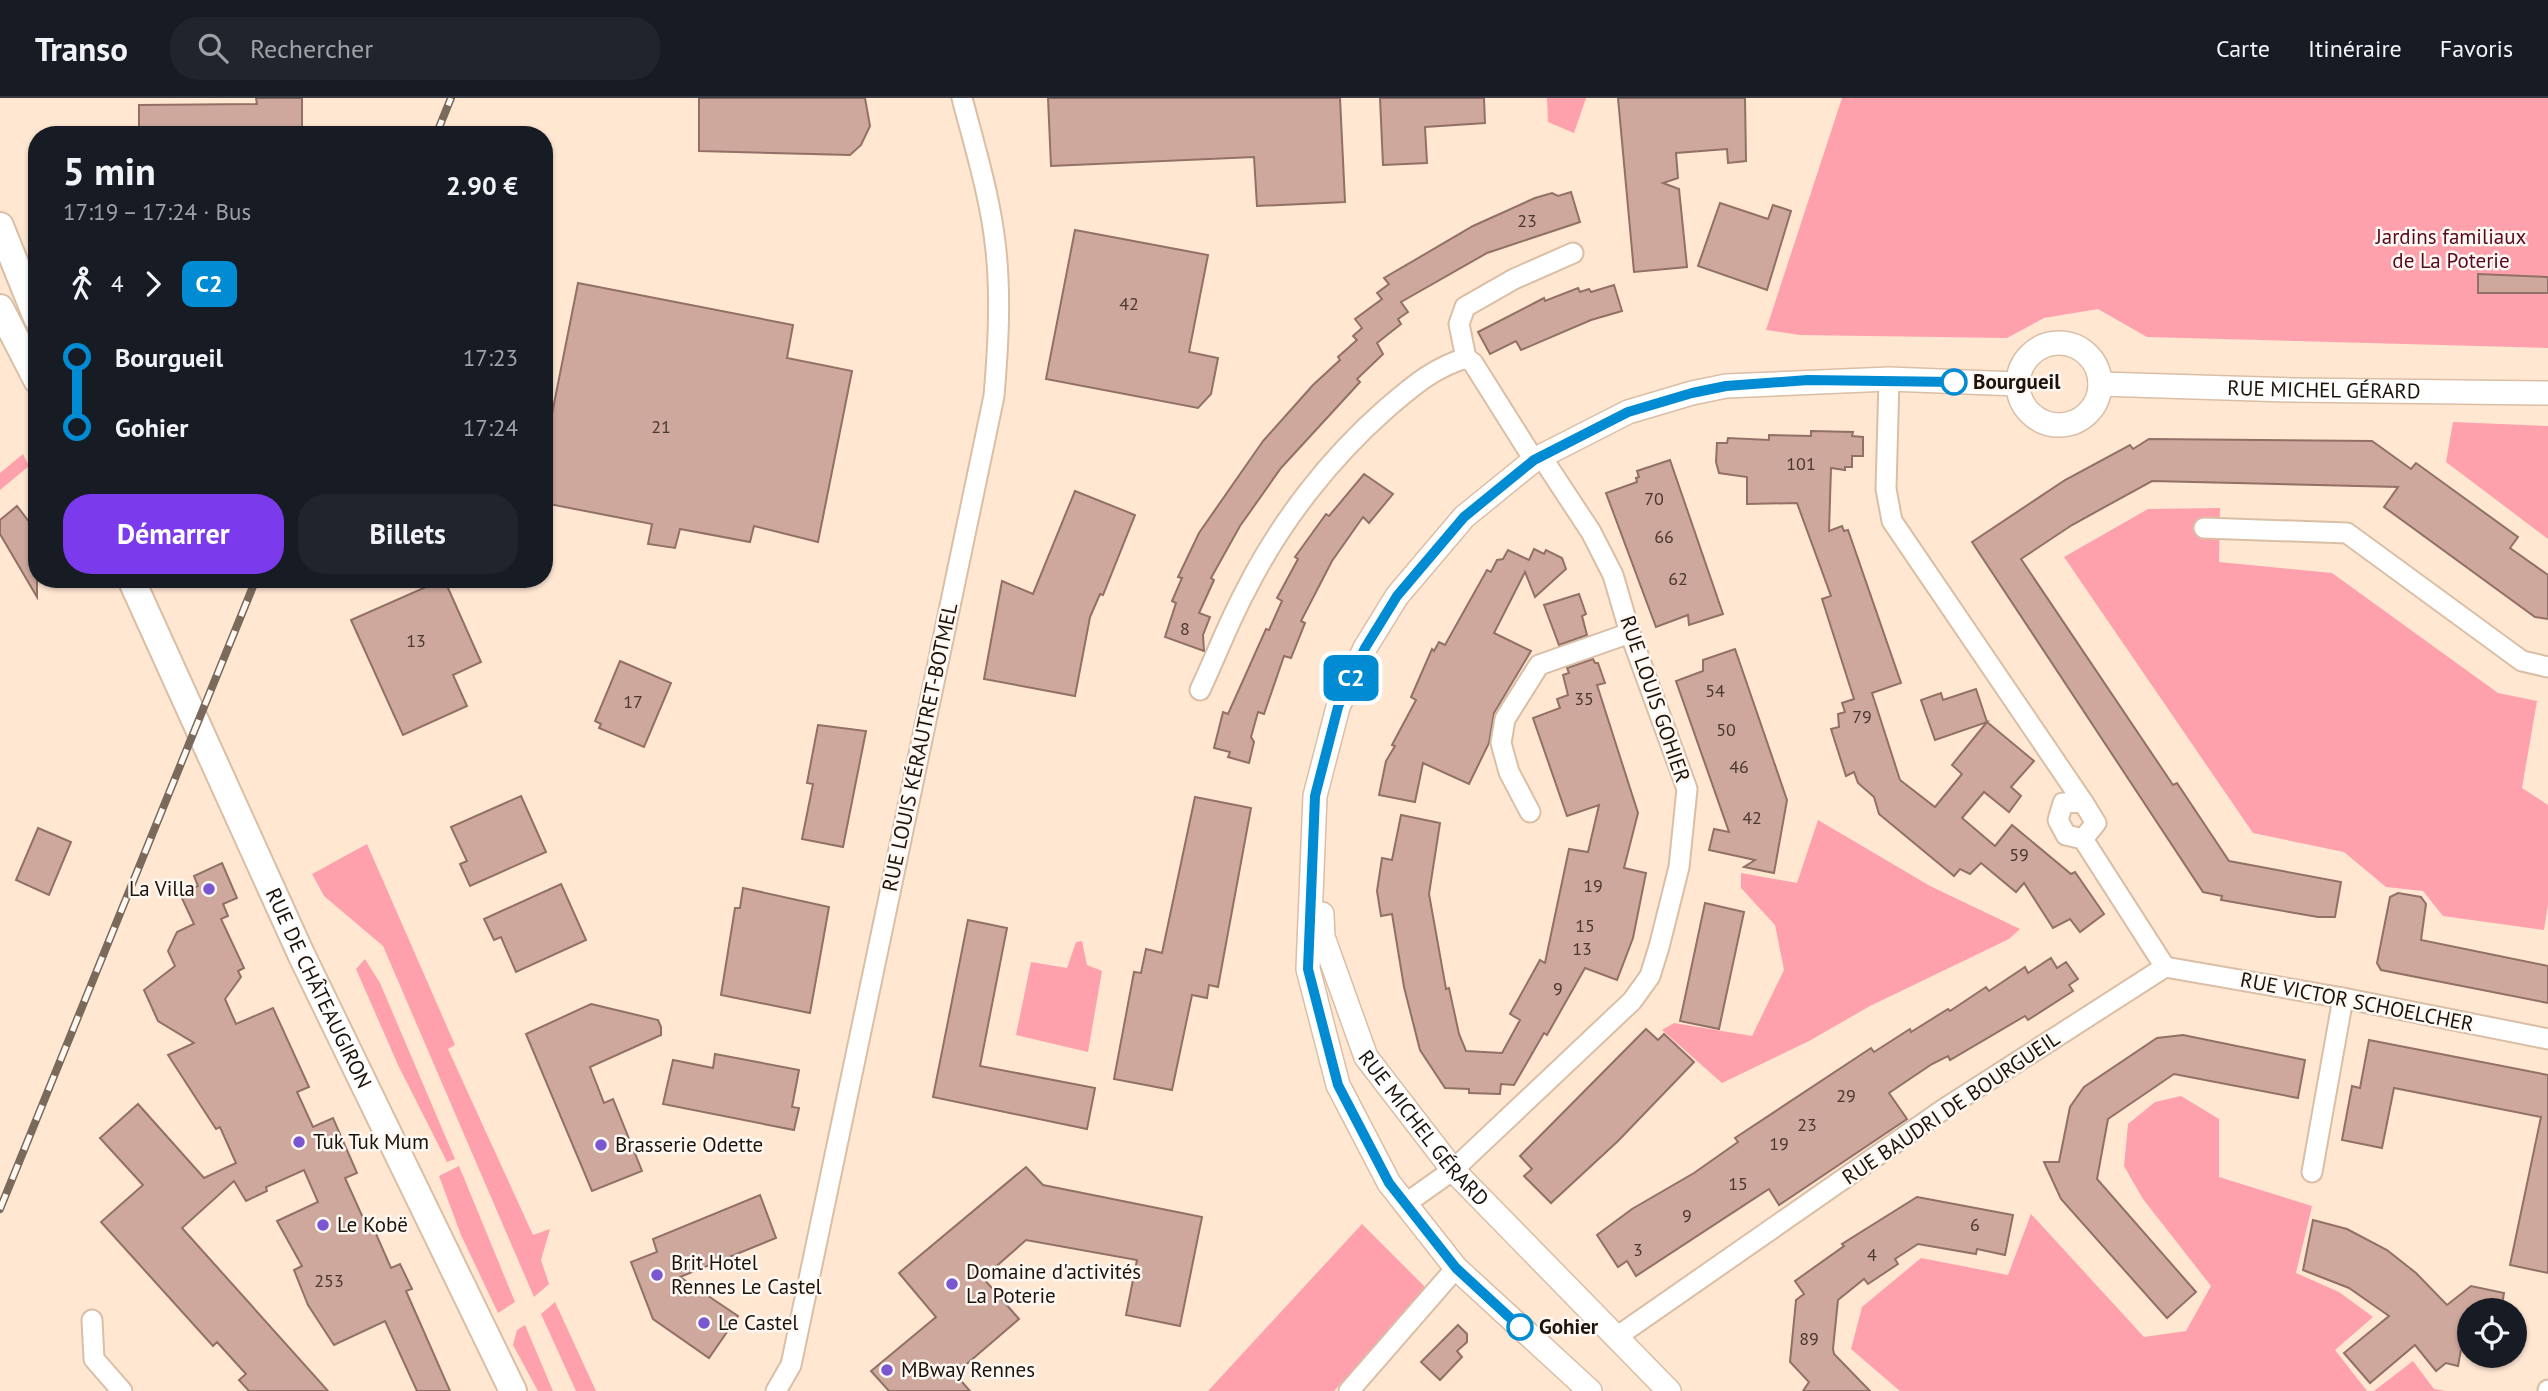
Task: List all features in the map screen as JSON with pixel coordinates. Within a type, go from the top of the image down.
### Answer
[{"type":"main road","points":[[0,226],[28,296]]},
{"type":"main road","points":[[0,309],[28,363]]},
{"type":"main road","name":"RUE DE CHÂTEAUGIRON","points":[[135,588],[306,965],[513,1391]]},
{"type":"street","name":"RUE LOUIS KÉRAUTRET-BOTMEL","points":[[776,1391],[791,1365],[994,397],[999,346],[996,251],[986,192],[962,98]]},
{"type":"street","points":[[1200,690],[1247,588],[1270,546],[1313,486],[1374,419],[1427,373],[1466,358],[1459,324],[1465,307],[1514,279],[1573,253]]},
{"type":"street","points":[[2054,343],[2067,343],[2085,352],[2096,366],[2100,384],[2096,402],[2085,416],[2060,425],[2034,417],[2022,402],[2017,384],[2021,368],[2031,353],[2054,343]]},
{"type":"street","name":"RUE LOUIS GOHIER","points":[[1405,1203],[1453,1170],[1632,1001],[1650,976],[1679,867],[1687,789],[1630,633],[1613,575],[1591,533],[1473,363],[1466,358]]},
{"type":"street","points":[[1889,379],[1886,489],[1892,521],[2083,802],[2095,823],[2083,839]]},
{"type":"street","name":"RUE MICHEL GÉRARD","points":[[1590,1391],[1456,1268],[1389,1183],[1338,1085],[1308,969],[1315,796],[1338,707],[1365,648],[1397,596],[1464,517],[1538,458],[1628,412],[1692,393],[1753,384],[1889,379],[2017,384]]},
{"type":"street","name":"RUE MICHEL GÉRARD","points":[[2100,384],[2326,391],[2548,393]]},
{"type":"street","points":[[2204,528],[2347,533],[2522,661],[2548,667]]},
{"type":"street","points":[[1530,811],[1509,772],[1501,743],[1505,719],[1539,665],[1630,633]]},
{"type":"street","name":"RUE MICHEL GÉRARD","points":[[1315,796],[1323,937],[1366,1057],[1453,1170],[1669,1391]]},
{"type":"street","points":[[2083,802],[2063,803],[2058,820],[2066,835],[2083,839],[2165,967]]},
{"type":"street","name":"RUE VICTOR SCHOELCHER","points":[[2165,967],[2343,998],[2548,1039]]},
{"type":"street","name":"RUE BAUDRI DE BOURGUEIL","points":[[1615,1338],[1944,1109],[2165,967]]},
{"type":"street","points":[[2312,1172],[2343,998]]},
{"type":"street","points":[[1349,1391],[1456,1268]]},
{"type":"street","points":[[92,1320],[94,1359],[122,1391]]},
{"type":"green space","points":[[1547,98],[1586,98],[1574,133],[1548,122]]},
{"type":"green space","name":"Jardins familiaux de La Poterie","points":[[1842,98],[2548,98],[2548,348],[2147,337],[2098,309],[2044,318],[2007,338],[1800,335],[1766,330]]},
{"type":"green space","points":[[2453,422],[2548,426],[2548,539],[2446,462]]},
{"type":"green space","points":[[23,454],[28,467],[0,490],[0,473]]},
{"type":"green space","points":[[2220,508],[2219,562],[2332,573],[2498,693],[2537,701],[2522,788],[2548,805],[2548,904],[2544,930],[2443,916],[2423,891],[2386,887],[2344,852],[2253,833],[2064,557],[2148,509]]},
{"type":"green space","points":[[1818,820],[1930,886],[2020,929],[2009,939],[1870,1006],[1809,1041],[1722,1083],[1662,1030],[1674,1023],[1752,1036],[1784,970],[1775,925],[1741,888],[1741,873],[1797,883]]},
{"type":"green space","points":[[367,844],[455,1045],[448,1049],[533,1235],[550,1229],[541,1260],[549,1284],[534,1297],[383,946],[324,896],[312,874]]},
{"type":"green space","points":[[1082,941],[1087,965],[1102,971],[1088,1052],[1016,1035],[1031,962],[1067,968],[1076,942]]},
{"type":"green space","points":[[365,959],[380,983],[455,1159],[447,1162],[398,1065],[356,969]]},
{"type":"green space","points":[[2181,1096],[2219,1119],[2219,1177],[2312,1206],[2296,1273],[2339,1292],[2373,1317],[2335,1350],[2367,1391],[1900,1391],[1851,1349],[1862,1307],[1921,1258],[2008,1275],[2031,1214],[2144,1337],[2186,1331],[2211,1286],[2143,1199],[2124,1166],[2128,1124],[2155,1102]]},
{"type":"green space","points":[[459,1166],[515,1302],[498,1313],[461,1235],[439,1176]]},
{"type":"green space","points":[[1362,1224],[1427,1289],[1334,1391],[1208,1391]]},
{"type":"green space","points":[[555,1302],[596,1391],[576,1391],[541,1314]]},
{"type":"green space","points":[[525,1325],[553,1391],[538,1391],[513,1345],[517,1330]]},
{"type":"green space","points":[[2413,1361],[2434,1389],[2446,1391],[2374,1391]]},
{"type":"building","points":[[256,98],[302,98],[302,126],[139,126],[139,105],[257,104]]},
{"type":"building","points":[[699,98],[865,98],[870,126],[861,145],[850,155],[699,151]]},
{"type":"building","points":[[1048,98],[1340,98],[1345,202],[1257,206],[1254,157],[1051,166]]},
{"type":"building","points":[[1380,98],[1484,98],[1485,123],[1425,127],[1427,163],[1383,165]]},
{"type":"building","points":[[1618,98],[1745,98],[1746,161],[1728,163],[1727,149],[1676,153],[1678,178],[1663,183],[1679,189],[1687,267],[1634,272]]},
{"type":"building","points":[[1571,192],[1580,222],[1487,253],[1401,302],[1408,312],[1398,319],[1401,324],[1377,343],[1383,354],[1357,379],[1360,382],[1281,468],[1240,526],[1211,578],[1214,580],[1199,613],[1210,617],[1203,635],[1204,651],[1165,637],[1176,603],[1172,601],[1182,578],[1178,577],[1199,533],[1263,441],[1313,385],[1340,360],[1338,357],[1357,340],[1353,336],[1362,328],[1355,319],[1382,299],[1377,293],[1389,284],[1384,278],[1473,226],[1535,198],[1552,193],[1558,196]]},
{"type":"building","points":[[1720,203],[1768,219],[1773,205],[1791,211],[1767,290],[1698,266]]},
{"type":"building","points":[[1075,230],[1208,255],[1189,352],[1218,358],[1211,394],[1198,408],[1046,379]]},
{"type":"building","points":[[2478,274],[2548,277],[2548,293],[2478,293]]},
{"type":"building","points":[[578,283],[793,325],[787,358],[852,371],[818,542],[754,526],[750,542],[680,529],[675,548],[648,544],[652,524],[553,505],[553,409]]},
{"type":"building","points":[[1614,285],[1622,311],[1591,320],[1521,350],[1516,341],[1490,354],[1478,332],[1544,298],[1545,301],[1578,288],[1580,292],[1589,289],[1591,292]]},
{"type":"building","points":[[1811,431],[1853,432],[1852,436],[1863,437],[1863,456],[1852,456],[1852,467],[1845,467],[1845,470],[1831,468],[1829,531],[1842,526],[1844,531],[1848,530],[1901,683],[1872,693],[1900,780],[1935,807],[1962,774],[1952,765],[1987,722],[2034,761],[2011,787],[2021,796],[2009,812],[1984,792],[1962,818],[1995,846],[2012,825],[2071,874],[2075,872],[2104,914],[2080,932],[2070,919],[2053,928],[2024,883],[2016,892],[1981,863],[1970,874],[1960,869],[1954,876],[1879,814],[1874,797],[1858,783],[1854,772],[1846,776],[1831,729],[1839,727],[1838,714],[1845,712],[1842,703],[1854,699],[1822,599],[1831,596],[1797,503],[1747,504],[1747,477],[1719,473],[1716,462],[1717,443],[1727,443],[1728,438],[1769,440],[1769,435],[1811,436]]},
{"type":"building","points":[[2149,439],[2372,441],[2411,469],[2416,463],[2518,537],[2510,548],[2548,575],[2548,619],[2535,617],[2384,507],[2398,487],[2152,481],[2072,525],[2021,559],[2173,785],[2177,783],[2229,861],[2341,882],[2335,917],[2318,917],[2221,900],[2222,896],[2203,892],[1972,542],[2065,480],[2130,445],[2133,449]]},
{"type":"building","points":[[1670,460],[1723,614],[1689,625],[1688,615],[1656,627],[1606,493],[1637,482],[1637,471]]},
{"type":"building","points":[[1364,474],[1393,494],[1369,523],[1363,517],[1332,561],[1301,621],[1305,623],[1291,658],[1284,656],[1264,714],[1258,712],[1251,737],[1254,742],[1249,763],[1228,757],[1230,752],[1214,748],[1223,712],[1228,714],[1266,629],[1269,630],[1282,601],[1277,598],[1298,559],[1295,557],[1326,514],[1329,516]]},
{"type":"building","points":[[1075,491],[1135,515],[1103,595],[1100,594],[1090,617],[1075,696],[984,679],[1002,581],[1033,594]]},
{"type":"building","points":[[17,506],[28,520],[28,582],[0,534],[0,520]]},
{"type":"building","points":[[1534,549],[1544,554],[1546,550],[1562,558],[1566,569],[1535,597],[1525,572],[1494,633],[1531,651],[1494,713],[1489,743],[1469,784],[1423,763],[1415,802],[1379,795],[1386,761],[1416,700],[1411,697],[1432,649],[1434,651],[1439,642],[1445,645],[1487,570],[1491,572],[1497,560],[1503,559],[1508,550],[1529,560]]},
{"type":"building","points":[[424,588],[448,588],[481,662],[453,675],[467,706],[403,735],[351,620]]},
{"type":"building","points":[[1579,594],[1586,614],[1582,616],[1587,635],[1559,645],[1544,605]]},
{"type":"building","points":[[1735,649],[1787,800],[1774,873],[1744,867],[1755,860],[1709,850],[1714,829],[1729,832],[1676,681],[1703,671],[1703,660]]},
{"type":"building","points":[[1593,659],[1598,663],[1605,683],[1597,685],[1638,813],[1624,868],[1646,873],[1633,938],[1617,980],[1585,968],[1547,1035],[1544,1033],[1514,1085],[1501,1084],[1500,1094],[1469,1093],[1469,1089],[1445,1088],[1420,1050],[1404,987],[1392,914],[1381,916],[1377,891],[1382,858],[1392,860],[1401,815],[1440,823],[1429,894],[1446,989],[1449,988],[1459,1034],[1466,1051],[1502,1053],[1520,1020],[1510,1014],[1540,960],[1545,963],[1569,849],[1588,852],[1599,805],[1567,816],[1533,718],[1560,708],[1557,699],[1568,695],[1563,675],[1569,673],[1567,668]]},
{"type":"building","points":[[620,661],[671,683],[644,747],[599,728],[601,724],[595,721]]},
{"type":"building","points":[[1976,689],[1987,722],[1935,740],[1921,700],[1941,693],[1943,700]]},
{"type":"building","points":[[818,725],[866,731],[843,847],[802,839],[813,784],[807,783]]},
{"type":"building","points":[[521,796],[546,852],[470,886],[460,864],[467,861],[451,827]]},
{"type":"building","points":[[1195,797],[1251,808],[1218,987],[1209,985],[1207,998],[1192,995],[1172,1090],[1114,1079],[1134,972],[1141,973],[1146,949],[1162,953]]},
{"type":"building","points":[[38,828],[71,842],[49,895],[16,880]]},
{"type":"building","points":[[222,863],[237,898],[223,904],[228,916],[221,919],[244,968],[238,971],[241,977],[225,999],[236,1024],[273,1008],[309,1087],[297,1092],[313,1127],[333,1118],[357,1173],[345,1178],[368,1229],[373,1227],[391,1268],[400,1264],[412,1289],[406,1291],[450,1391],[417,1391],[385,1321],[334,1345],[308,1305],[294,1270],[302,1266],[277,1221],[318,1202],[304,1170],[266,1187],[267,1191],[246,1201],[234,1181],[182,1228],[328,1391],[249,1391],[239,1380],[246,1374],[217,1342],[213,1346],[101,1222],[143,1185],[100,1138],[138,1104],[204,1178],[236,1163],[220,1127],[216,1129],[168,1055],[194,1043],[158,1021],[144,990],[175,966],[168,951],[177,932],[194,924],[180,894],[198,886],[194,876]]},
{"type":"building","points":[[561,884],[586,940],[516,972],[501,937],[494,940],[484,919]]},
{"type":"building","points":[[743,888],[829,907],[810,1013],[721,995],[735,908],[740,908]]},
{"type":"building","points":[[2398,893],[2421,897],[2426,904],[2421,940],[2548,966],[2548,1003],[2381,970],[2377,963],[2390,897]]},
{"type":"building","points":[[1705,903],[1744,912],[1719,1029],[1680,1021]]},
{"type":"building","points":[[968,920],[1007,928],[980,1066],[1095,1088],[1087,1129],[933,1097]]},
{"type":"building","points":[[2051,958],[2057,968],[2066,962],[2078,979],[2069,985],[2073,991],[2028,1020],[2025,1016],[1950,1060],[1948,1056],[1932,1064],[1889,1093],[1907,1119],[1779,1205],[1769,1189],[1636,1276],[1627,1261],[1618,1267],[1597,1235],[1632,1209],[1694,1173],[1738,1142],[1735,1138],[1871,1048],[1874,1052],[1910,1029],[1911,1032],[1948,1009],[1950,1011],[1986,987],[1989,991],[2025,967],[2028,973]]},
{"type":"building","points":[[591,1004],[658,1020],[661,1027],[661,1035],[590,1067],[604,1103],[613,1099],[642,1171],[592,1191],[526,1034]]},
{"type":"building","points":[[1646,1029],[1658,1040],[1664,1034],[1694,1062],[1618,1141],[1551,1203],[1524,1176],[1532,1169],[1520,1156]]},
{"type":"building","points":[[2183,1035],[2305,1060],[2298,1098],[2174,1074],[2108,1119],[2097,1179],[2196,1292],[2167,1318],[2061,1199],[2044,1162],[2059,1162],[2070,1107],[2084,1087],[2157,1038]]},
{"type":"building","points":[[2369,1040],[2548,1075],[2548,1273],[2510,1265],[2541,1117],[2394,1088],[2382,1148],[2342,1140],[2352,1086],[2360,1088]]},
{"type":"building","points":[[715,1054],[799,1070],[792,1107],[799,1108],[794,1130],[663,1104],[673,1060],[713,1068]]},
{"type":"building","name":"Domaine d'activités La Poterie","points":[[1026,1167],[1043,1185],[1202,1217],[1180,1326],[1126,1315],[1137,1260],[1026,1240],[983,1278],[1019,1319],[955,1374],[970,1391],[889,1391],[871,1371],[936,1317],[899,1273]]},
{"type":"building","points":[[760,1195],[776,1238],[680,1277],[738,1316],[709,1358],[653,1319],[631,1262],[657,1252],[653,1239]]},
{"type":"building","points":[[1917,1197],[2013,1215],[2005,1255],[1977,1249],[1976,1254],[1918,1244],[1895,1259],[1898,1264],[1868,1284],[1864,1279],[1838,1300],[1833,1349],[1834,1354],[1870,1391],[1803,1391],[1809,1382],[1790,1362],[1796,1300],[1804,1294],[1795,1281],[1844,1246],[1842,1244]]},
{"type":"building","points":[[2313,1220],[2347,1229],[2387,1250],[2416,1273],[2447,1305],[2471,1286],[2504,1293],[2503,1298],[2457,1298],[2457,1366],[2446,1363],[2436,1371],[2415,1345],[2370,1383],[2344,1353],[2389,1316],[2349,1288],[2303,1270]]},
{"type":"building","points":[[1458,1325],[1467,1334],[1467,1342],[1457,1351],[1462,1357],[1440,1380],[1421,1362]]},
{"type":"railway","points":[[440,126],[451,98]]},
{"type":"railway","points":[[0,1209],[252,588]]},
{"type":"bus line","name":"C2","points":[[1520,1327],[1456,1268],[1389,1183],[1338,1085],[1308,969],[1315,796],[1338,707],[1365,648],[1397,596],[1464,517],[1534,460],[1628,412],[1726,386],[1808,380],[1889,379],[1954,382]]},
{"type":"place","name":"Bourgueil","points":[[1954,382]]},
{"type":"place","name":"La Villa","points":[[209,889]]},
{"type":"place","name":"Tuk Tuk Mum","points":[[299,1142]]},
{"type":"place","name":"Brasserie Odette","points":[[601,1145]]},
{"type":"place","name":"Le Kobë","points":[[323,1225]]},
{"type":"place","name":"Brit Hotel Rennes Le Castel","points":[[657,1275]]},
{"type":"place","name":"Domaine d'activités La Poterie","points":[[952,1284]]},
{"type":"place","name":"Le Castel","points":[[704,1323]]},
{"type":"place","name":"Gohier","points":[[1520,1327]]},
{"type":"place","name":"MBway Rennes","points":[[887,1370]]}]
